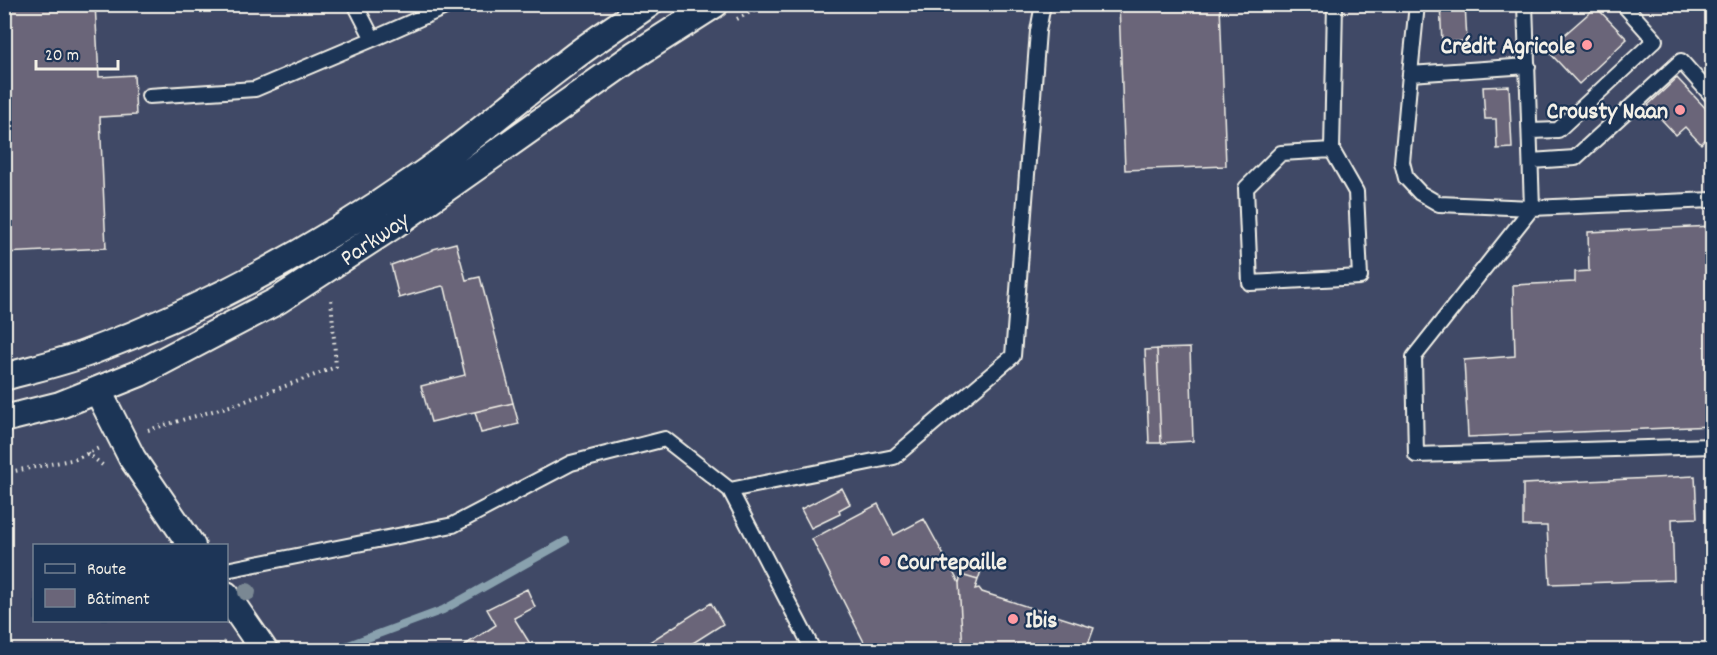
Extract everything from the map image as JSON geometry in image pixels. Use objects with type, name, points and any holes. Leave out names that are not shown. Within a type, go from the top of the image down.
[{"type":"street","name":"Parkway","points":[[4,377],[85,354],[150,328],[252,279],[348,224],[421,176],[568,60],[649,4]]},
{"type":"street","name":"Parkway","points":[[4,419],[60,405],[140,373],[277,301],[336,264],[619,66],[715,4]]},
{"type":"street","points":[[98,391],[132,458],[191,544]]},
{"type":"street","points":[[228,598],[264,651]]},
{"type":"lane","points":[[355,4],[373,39]]},
{"type":"lane","points":[[148,96],[255,89],[452,4]]},
{"type":"lane","points":[[730,490],[894,457],[1014,356],[1038,31],[1043,4]]},
{"type":"lane","points":[[1332,150],[1281,153],[1246,188],[1250,283],[1359,277],[1356,192],[1332,150],[1335,4]]},
{"type":"lane","points":[[1417,4],[1402,162],[1406,178],[1420,193],[1439,204],[1532,208],[1713,200]]},
{"type":"lane","points":[[1525,4],[1532,208],[1414,357],[1416,455],[1713,446]]},
{"type":"lane","points":[[1531,132],[1558,130],[1655,40],[1623,4]]},
{"type":"lane","points":[[1531,160],[1575,158],[1681,61],[1713,96]]},
{"type":"lane","points":[[1410,74],[1528,66]]},
{"type":"lane","points":[[228,570],[453,525],[571,463],[666,439],[730,490],[813,651]]},
{"type":"path","points":[[215,651],[225,642]]},
{"type":"shaded area","points":[[4,5],[1712,5],[1712,650],[5,650]]},
{"type":"building","points":[[4,4],[95,4],[99,77],[134,75],[136,115],[100,117],[106,248],[4,253]]},
{"type":"building","points":[[1119,4],[1220,4],[1226,166],[1125,170]]},
{"type":"building","points":[[1465,4],[1467,41],[1442,42],[1440,5]]},
{"type":"building","name":"Crédit Agricole","points":[[1596,7],[1627,39],[1579,84],[1547,50]]},
{"type":"building","name":"Crousty Naan","points":[[1677,78],[1712,115],[1712,133],[1701,144],[1685,127],[1676,135],[1648,105]]},
{"type":"building","points":[[1509,86],[1512,148],[1497,149],[1496,119],[1485,119],[1483,87]]},
{"type":"building","points":[[1712,226],[1712,426],[1468,437],[1464,360],[1515,356],[1513,285],[1575,282],[1575,272],[1589,271],[1588,232]]},
{"type":"building","points":[[456,243],[466,280],[480,277],[513,403],[431,422],[421,386],[465,375],[445,288],[442,286],[399,298],[391,265]]},
{"type":"building","points":[[1190,348],[1193,441],[1161,443],[1157,349]]},
{"type":"building","points":[[1157,349],[1161,443],[1149,443],[1145,350]]},
{"type":"building","points":[[513,403],[519,424],[481,433],[475,412]]},
{"type":"building","points":[[1695,476],[1697,518],[1672,519],[1674,580],[1550,584],[1547,526],[1523,526],[1523,484]]},
{"type":"building","points":[[842,488],[850,504],[839,510],[840,514],[811,528],[801,509]]},
{"type":"building","name":"Courtepaille","points":[[878,504],[894,535],[924,519],[959,583],[963,650],[868,650],[812,539]]},
{"type":"building","points":[[965,563],[982,568],[978,580],[961,575]]},
{"type":"building","name":"Ibis","points":[[961,575],[978,580],[975,589],[979,588],[982,592],[1094,628],[1086,650],[963,650],[959,583]]},
{"type":"building","points":[[527,589],[535,607],[514,618],[534,650],[468,650],[465,645],[496,625],[487,609]]},
{"type":"building","points":[[711,603],[723,624],[682,650],[637,650]]},
{"type":"waterway","points":[[335,650],[443,610],[566,541]]},
{"type":"place","name":"Crédit Agricole","points":[[1587,45]]},
{"type":"place","name":"Crousty Naan","points":[[1680,110]]},
{"type":"place","name":"Courtepaille","points":[[885,561]]},
{"type":"place","name":"Ibis","points":[[1013,619]]}]
